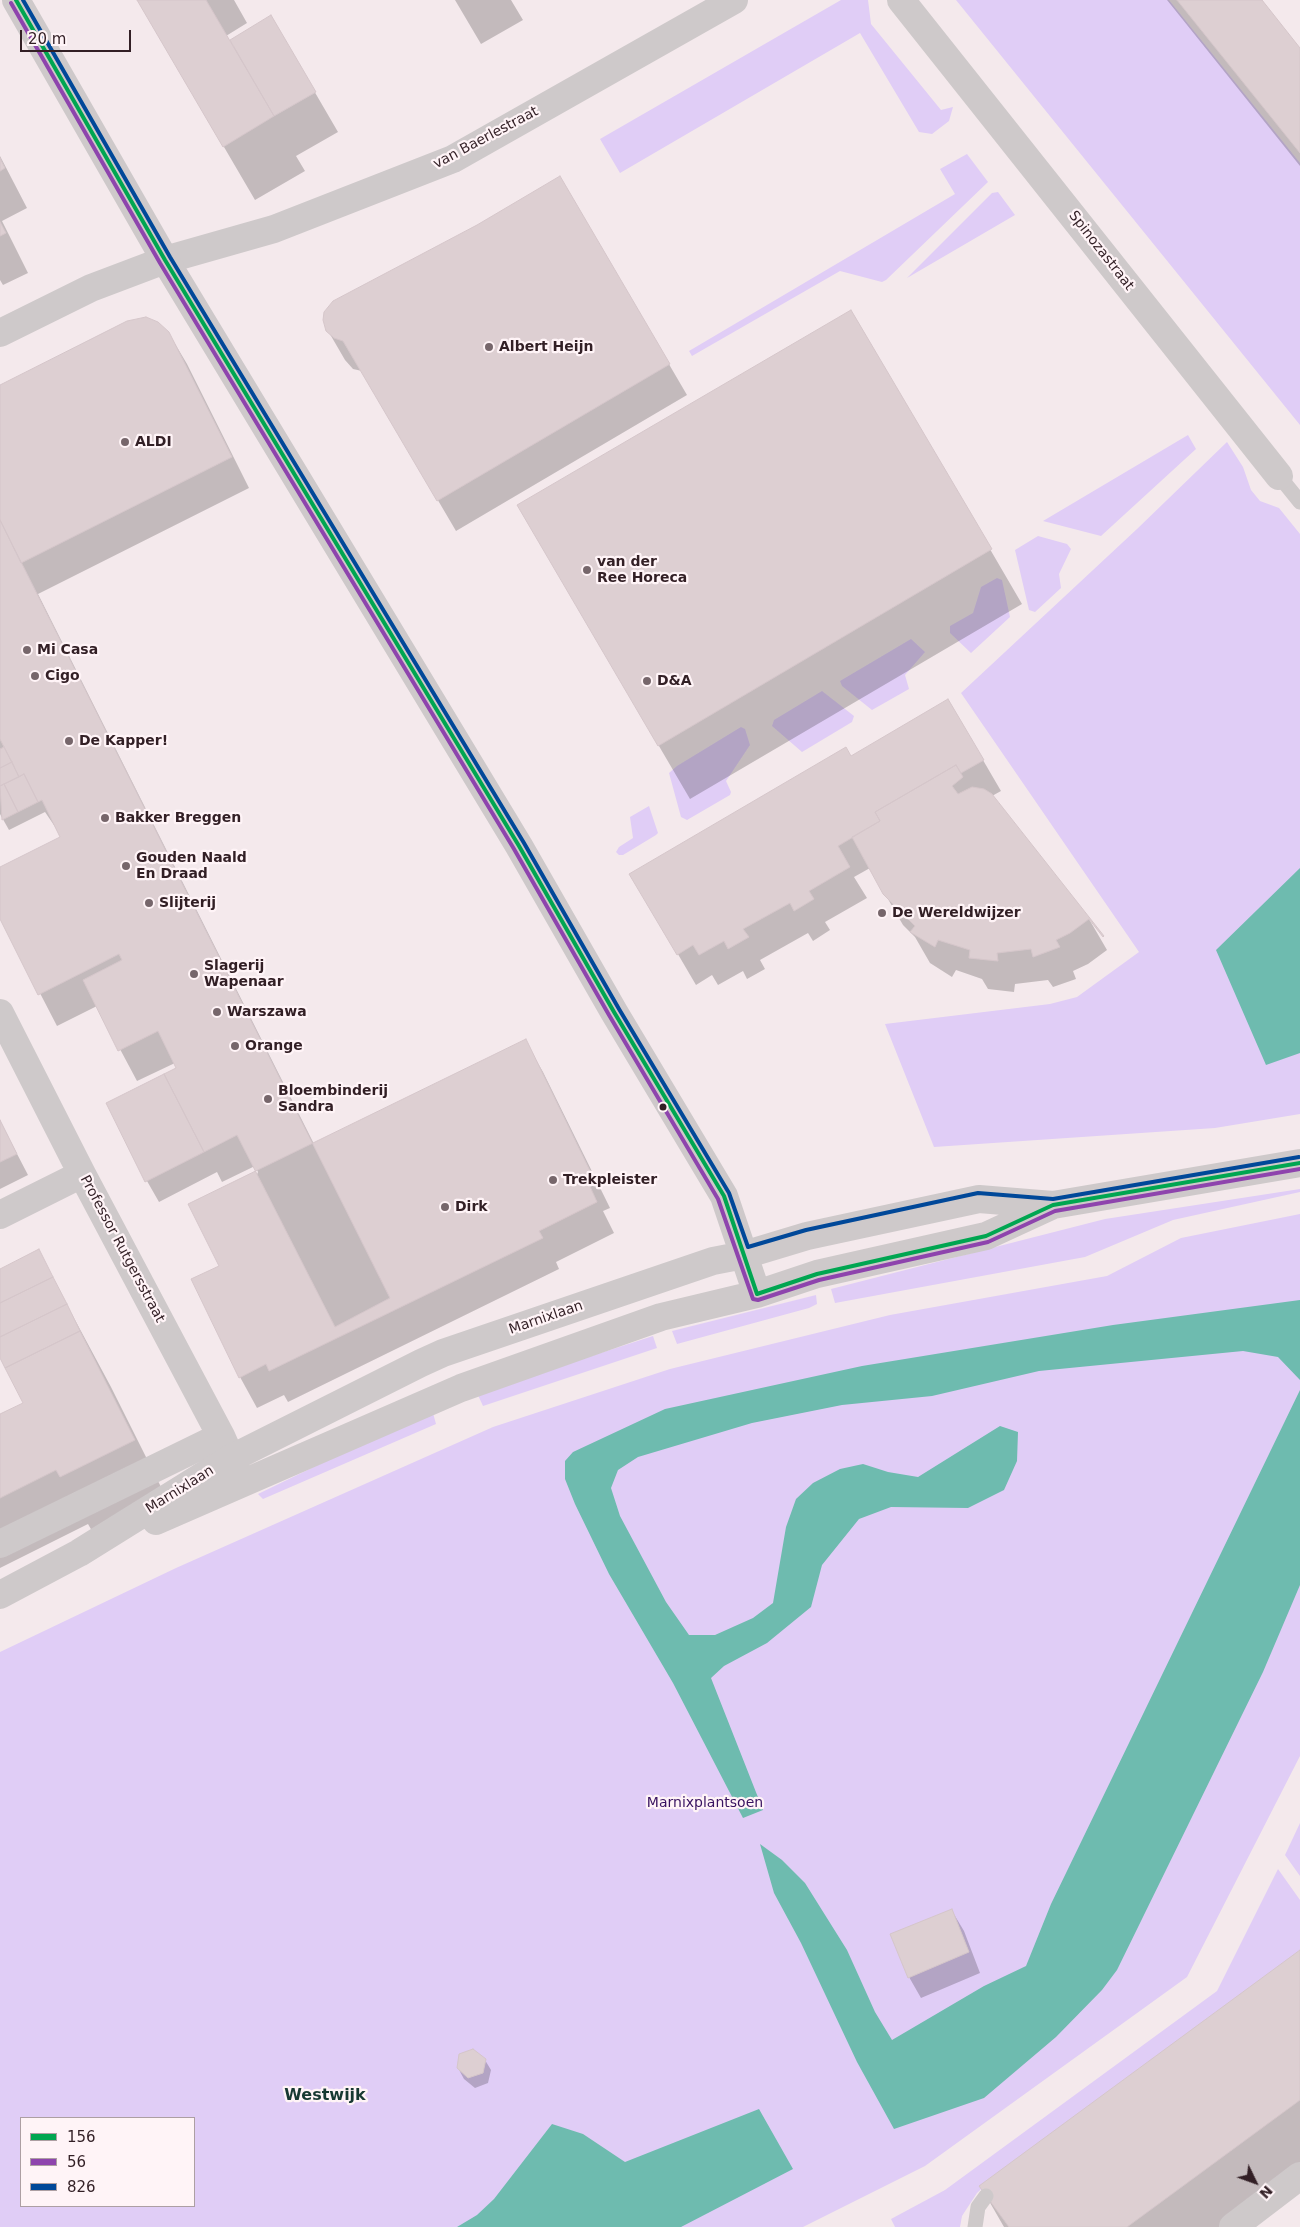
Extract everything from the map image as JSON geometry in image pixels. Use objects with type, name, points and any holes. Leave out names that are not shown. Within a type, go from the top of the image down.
[{"type":"street","points":[[16,0],[165,260],[519,846],[614,1012],[724,1196],[757,1294]]},
{"type":"street","name":"van Baerlestraat","points":[[0,333],[91,288],[165,260],[274,229],[453,159],[734,0]]},
{"type":"street","name":"Spinozastraat","points":[[901,0],[1279,476]]},
{"type":"street","name":"Professor Rutgersstraat","points":[[0,1013],[242,1484]]},
{"type":"street","name":"Marnixlaan","points":[[0,1544],[443,1353],[713,1261],[744,1255],[807,1236],[979,1199],[1053,1205],[1300,1163]]},
{"type":"street","points":[[0,1215],[82,1174]]},
{"type":"street","name":"Marnixlaan","points":[[0,1595],[79,1553],[461,1388],[661,1317],[757,1294],[817,1274],[986,1236],[1053,1205]]},
{"type":"street","name":"Marnixlaan","points":[[79,1553],[225,1448]]},
{"type":"street","points":[[1233,2227],[1300,2176]]},
{"type":"lane","name":"Spinozastraat","points":[[1279,476],[1300,502]]},
{"type":"lane","points":[[975,2227],[978,2207],[986,2196]]},
{"type":"green space","points":[[841,0],[868,0],[871,24],[941,110],[953,107],[949,121],[932,134],[919,132],[860,33],[620,173],[600,139]]},
{"type":"green space","points":[[956,0],[1169,0],[1300,163],[1300,425]]},
{"type":"green space","points":[[967,154],[988,182],[886,280],[882,282],[840,271],[692,356],[689,351],[955,194],[940,169]]},
{"type":"green space","points":[[998,192],[1015,215],[907,278],[992,193]]},
{"type":"green space","points":[[1188,435],[1196,449],[1101,536],[1043,521]]},
{"type":"green space","points":[[1227,442],[1243,467],[1251,490],[1260,501],[1279,508],[1300,534],[1300,1114],[1215,1128],[934,1147],[885,1024],[1050,1004],[1077,997],[1139,952],[961,693],[1137,529]]},
{"type":"green space","points":[[1038,536],[1067,544],[1071,549],[1059,574],[1061,588],[1035,612],[1029,610],[1015,550]]},
{"type":"green space","points":[[997,578],[1002,580],[1010,617],[971,653],[950,633],[950,626],[973,613],[981,587]]},
{"type":"green space","points":[[911,639],[925,652],[905,675],[909,689],[872,710],[842,686],[840,681]]},
{"type":"green space","points":[[822,691],[854,716],[852,722],[802,752],[772,726],[774,720]]},
{"type":"green space","points":[[741,727],[745,729],[750,745],[726,781],[731,792],[730,795],[687,820],[681,817],[669,773],[677,766]]},
{"type":"green space","points":[[649,806],[658,833],[623,855],[619,855],[616,852],[619,847],[633,838],[630,817]]},
{"type":"green space","points":[[1300,1189],[1300,1192],[1173,1220],[1085,1257],[835,1303],[831,1289],[1105,1219]]},
{"type":"green space","name":"Marnixplantsoen","points":[[1300,1214],[1300,1756],[1187,1977],[925,2166],[803,2227],[0,2227],[0,1652],[176,1568],[493,1427],[670,1369],[890,1315],[1107,1276],[1181,1238]]},
{"type":"green space","points":[[816,1295],[817,1304],[809,1308],[677,1344],[672,1331]]},
{"type":"green space","points":[[653,1336],[657,1348],[483,1406],[477,1393]]},
{"type":"green space","points":[[433,1413],[436,1424],[263,1499],[258,1494],[353,1448]]},
{"type":"green space","points":[[1300,1823],[1300,1876],[1285,1855]]},
{"type":"green space","points":[[1278,1869],[1300,1900],[1300,1951],[998,2173],[977,2193],[962,2216],[960,2227],[895,2227],[891,2219],[945,2190],[1217,1991]]},
{"type":"shaded area","points":[[1300,868],[1300,1053],[1266,1065],[1216,950]]},
{"type":"shaded area","points":[[1300,1300],[1300,1380],[1278,1357],[1243,1351],[1039,1371],[932,1396],[842,1405],[752,1423],[638,1457],[618,1470],[611,1488],[620,1516],[666,1602],[689,1635],[715,1635],[753,1618],[773,1603],[786,1527],[796,1499],[813,1483],[840,1469],[863,1464],[888,1472],[918,1477],[1000,1426],[1018,1432],[1017,1461],[1004,1490],[968,1508],[891,1507],[859,1519],[822,1565],[811,1607],[767,1643],[724,1666],[711,1678],[763,1810],[743,1818],[673,1683],[609,1574],[575,1504],[565,1479],[565,1461],[573,1452],[665,1409],[862,1366],[1113,1325]]},
{"type":"shaded area","points":[[1300,1390],[1300,1585],[1263,1672],[1117,1970],[1102,1990],[1056,2037],[984,2098],[894,2129],[857,2062],[801,1943],[774,1893],[760,1844],[782,1860],[805,1883],[847,1950],[875,2012],[892,2040],[984,1986],[1026,1966],[1051,1904]]},
{"type":"shaded area","points":[[759,2109],[793,2169],[681,2227],[457,2227],[477,2215],[494,2199],[552,2124],[583,2134],[625,2162]]},
{"type":"building","points":[[137,0],[206,0],[274,116],[223,147]]},
{"type":"building","points":[[1177,0],[1262,0],[1300,48],[1300,153]]},
{"type":"building","points":[[271,15],[316,92],[274,116],[230,40]]},
{"type":"building","points":[[0,158],[5,168],[0,171]]},
{"type":"building","points":[[560,176],[670,364],[437,501],[343,341],[334,338],[326,331],[323,320],[324,312],[333,301],[477,225]]},
{"type":"building","points":[[0,222],[6,233],[0,236]]},
{"type":"building","points":[[851,310],[992,549],[658,746],[517,505]]},
{"type":"building","points":[[146,317],[158,322],[169,332],[232,457],[21,563],[0,520],[0,385],[127,321]]},
{"type":"building","points":[[0,520],[390,1298],[335,1327],[237,1135],[204,1152],[164,1074],[176,1068],[158,1031],[118,1051],[83,980],[122,960],[119,954],[38,995],[0,919],[0,867],[60,837],[42,800],[38,802],[24,774],[19,777],[0,739]]},
{"type":"building","points":[[948,699],[984,760],[961,773],[956,765],[875,812],[880,821],[838,846],[850,867],[809,891],[814,899],[794,911],[790,903],[743,929],[749,937],[728,949],[724,941],[699,955],[693,945],[677,955],[629,874],[846,747],[851,756]]},
{"type":"building","points":[[4,747],[12,762],[0,768],[0,749]]},
{"type":"building","points":[[12,762],[19,777],[0,786],[0,768]]},
{"type":"building","points":[[956,765],[963,777],[952,786],[958,794],[972,787],[984,789],[992,794],[1103,937],[1089,919],[1070,933],[1056,940],[1060,947],[1033,957],[1031,949],[997,953],[998,961],[969,958],[970,950],[938,940],[935,947],[910,932],[915,926],[883,894],[852,837],[880,821],[875,812]]},
{"type":"building","points":[[24,774],[38,802],[18,812],[4,784]]},
{"type":"building","points":[[4,784],[18,812],[2,820],[0,786]]},
{"type":"building","points":[[526,1039],[593,1177],[587,1180],[597,1202],[539,1231],[543,1238],[269,1371],[266,1364],[239,1378],[191,1279],[219,1266],[188,1204]]},
{"type":"building","points":[[164,1074],[204,1152],[145,1182],[106,1103]]},
{"type":"building","points":[[0,1120],[17,1154],[0,1162]]},
{"type":"building","points":[[39,1249],[53,1277],[0,1303],[0,1269]]},
{"type":"building","points":[[53,1277],[67,1304],[0,1337],[0,1303]]},
{"type":"building","points":[[67,1304],[80,1331],[5,1368],[0,1358],[0,1337]]},
{"type":"building","points":[[80,1331],[135,1440],[60,1477],[56,1470],[0,1498],[0,1414],[23,1403],[5,1368]]},
{"type":"building","points":[[952,1909],[969,1952],[908,1978],[890,1934]]},
{"type":"building","points":[[1300,1950],[1300,2100],[1127,2227],[1009,2227],[979,2186]]},
{"type":"building","points":[[473,2049],[486,2059],[483,2073],[468,2078],[457,2068],[459,2054]]},
{"type":"transit line","name":"156","points":[[16,0],[165,260],[519,846],[614,1012],[724,1196],[757,1294],[817,1274],[986,1236],[1053,1205],[1300,1163]]},
{"type":"transit line","name":"826","points":[[23,0],[170,257],[524,843],[619,1009],[729,1193],[748,1247],[806,1230],[978,1193],[1053,1199],[1299,1157]]},
{"type":"transit line","name":"56","points":[[11,3],[160,263],[514,849],[609,1015],[718,1199],[753,1299],[758,1300],[819,1280],[988,1242],[1055,1211],[1300,1169]]},
{"type":"place","name":"Albert Heijn","points":[[489,347]]},
{"type":"place","name":"ALDI","points":[[125,442]]},
{"type":"place","name":"van der Ree Horeca","points":[[587,570]]},
{"type":"place","name":"Mi Casa","points":[[27,650]]},
{"type":"place","name":"Cigo","points":[[35,676]]},
{"type":"place","name":"D&A","points":[[647,681]]},
{"type":"place","name":"De Kapper!","points":[[69,741]]},
{"type":"place","name":"Bakker Breggen","points":[[105,818]]},
{"type":"place","name":"Gouden Naald En Draad","points":[[126,866]]},
{"type":"place","name":"Slijterij","points":[[149,903]]},
{"type":"place","name":"De Wereldwijzer","points":[[882,913]]},
{"type":"place","name":"Slagerij Wapenaar","points":[[194,974]]},
{"type":"place","name":"Warszawa","points":[[217,1012]]},
{"type":"place","name":"Orange","points":[[235,1046]]},
{"type":"place","name":"Bloembinderij Sandra","points":[[268,1099]]},
{"type":"place","name":"Trekpleister","points":[[553,1180]]},
{"type":"place","name":"Dirk","points":[[445,1207]]},
{"type":"district","name":"Westwijk","points":[[325,2096]]}]
